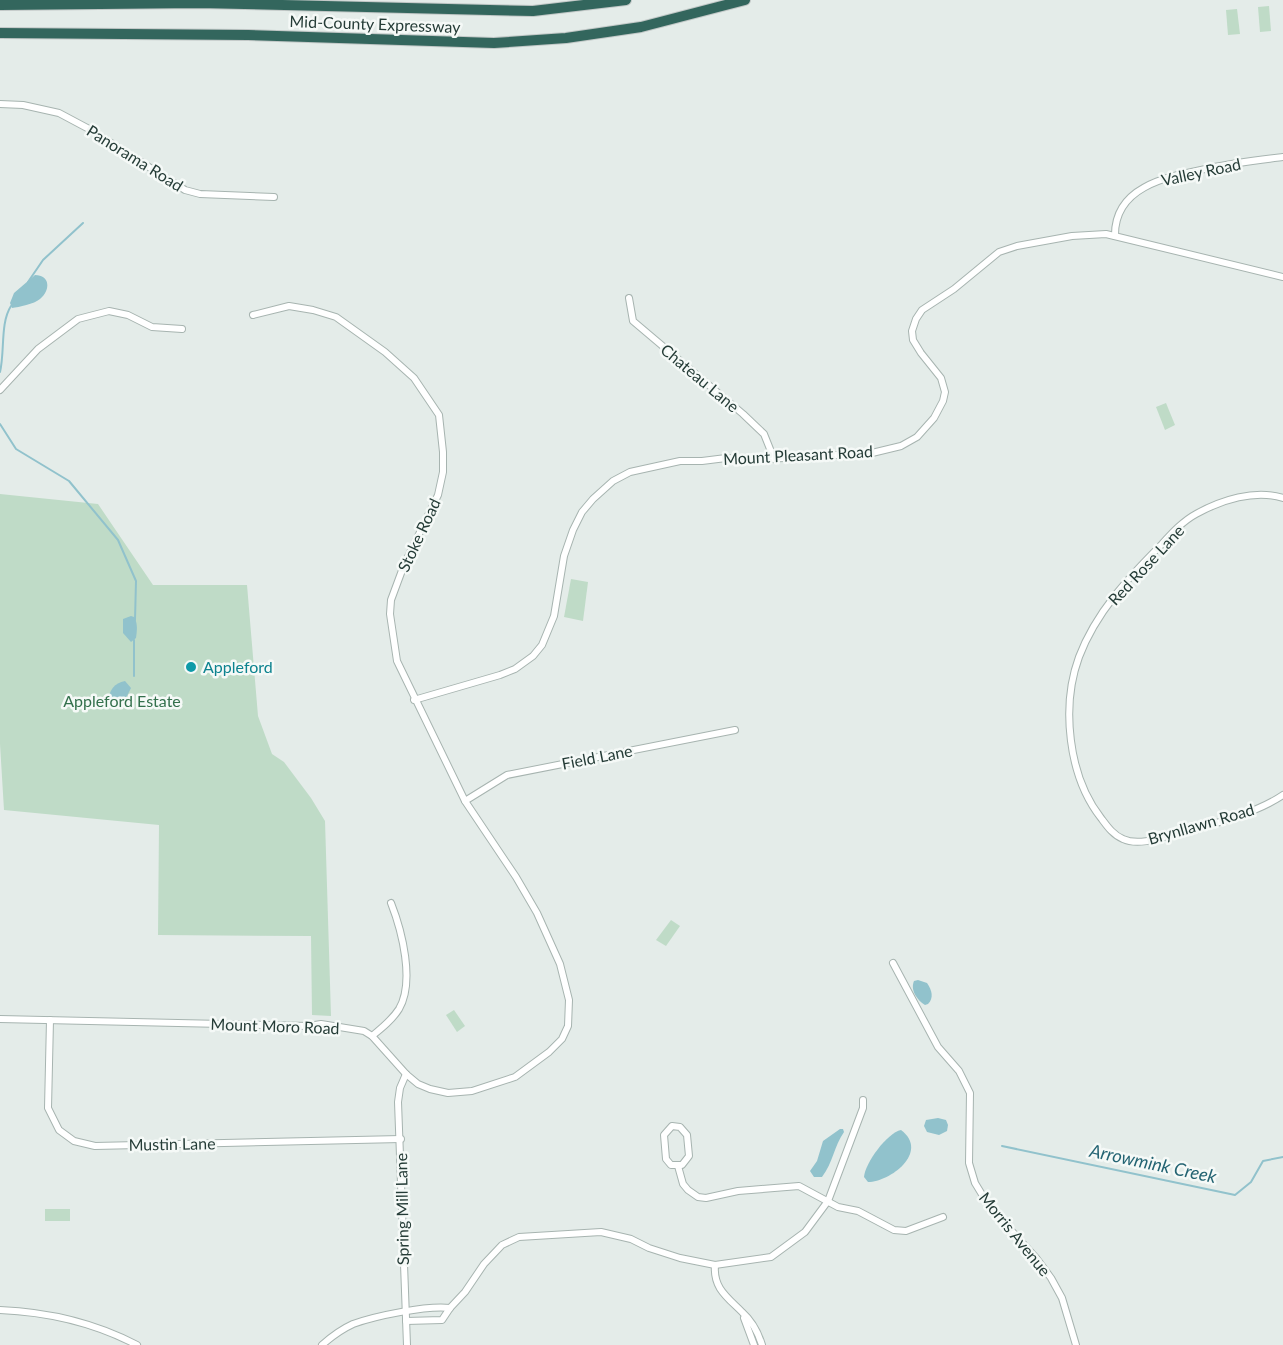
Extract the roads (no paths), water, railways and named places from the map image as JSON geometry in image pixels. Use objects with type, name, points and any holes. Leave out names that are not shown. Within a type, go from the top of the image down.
[{"type":"highway","points":[[231,4],[373,0]]},
{"type":"highway","name":"Mid-County Expressway","points":[[0,5],[231,4],[533,11],[626,0]]},
{"type":"highway","name":"Mid-County Expressway","points":[[0,33],[248,35],[494,43],[566,38],[641,27],[745,0]]},
{"type":"street","name":"Panorama Road","points":[[0,104],[23,105],[59,113],[185,189],[200,195],[274,197]]},
{"type":"street","name":"Valley Road","points":[[1115,236],[1115,223],[1122,210],[1136,193],[1150,183],[1183,173],[1283,157]]},
{"type":"street","name":"Mount Pleasant Road","points":[[414,700],[500,675],[515,669],[533,656],[542,645],[554,616],[564,556],[582,512],[613,482],[630,472],[680,460],[702,461],[726,458],[751,460],[872,453],[901,446],[917,437],[934,418],[945,392],[941,378],[913,340],[912,331],[916,319],[922,310],[999,252],[1017,246],[1072,236],[1090,234],[1115,236],[1283,277]]},
{"type":"street","name":"Chateau Lane","points":[[629,298],[633,321],[744,414],[764,434],[774,459]]},
{"type":"street","name":"Stoke Road","points":[[253,315],[289,306],[336,317],[385,352],[414,378],[439,415],[443,452],[438,495],[404,566],[391,600],[390,614],[397,661],[414,700]]},
{"type":"street","points":[[0,390],[39,349],[78,320],[109,310],[128,315],[152,327],[182,329]]},
{"type":"street","name":"Red Rose Lane","points":[[1079,775],[1073,748],[1071,723],[1074,675],[1086,642],[1112,598],[1181,524],[1195,514],[1249,495],[1268,494],[1283,498]]},
{"type":"street","points":[[391,903],[401,937],[406,989],[399,1010],[372,1036],[418,1084],[448,1093],[487,1087],[515,1077],[549,1052],[562,1039],[568,1026],[569,1000],[564,977],[537,913],[516,877],[465,801],[414,700]]},
{"type":"street","name":"Field Lane","points":[[465,801],[507,775],[735,730]]},
{"type":"street","name":"Brynllawn Road","points":[[1079,775],[1086,795],[1111,831],[1124,840],[1138,842],[1193,830],[1269,805],[1283,795]]},
{"type":"street","name":"Morris Avenue","points":[[893,963],[938,1047],[959,1071],[970,1093],[969,1163],[975,1183],[989,1206],[1051,1278],[1062,1298],[1076,1345]]},
{"type":"street","name":"Mount Moro Road","points":[[0,1019],[309,1026],[321,1024],[364,1031],[372,1036]]},
{"type":"street","name":"Mustin Lane","points":[[50,1020],[48,1108],[59,1130],[74,1141],[95,1146],[401,1139]]},
{"type":"street","name":"Spring Mill Lane","points":[[406,1074],[400,1088],[399,1102],[407,1345]]},
{"type":"street","points":[[406,1321],[442,1320],[496,1251],[502,1245],[519,1237],[601,1232],[631,1239],[649,1248],[680,1258],[715,1264],[771,1257],[805,1232],[828,1201],[863,1108],[863,1100]]},
{"type":"street","points":[[676,1126],[686,1132],[689,1156],[686,1163],[678,1166],[671,1165],[666,1159],[664,1138],[668,1128],[676,1126]]},
{"type":"street","points":[[678,1166],[683,1184],[698,1197],[799,1186],[838,1207],[858,1211],[894,1230],[906,1231],[943,1217]]},
{"type":"street","points":[[715,1264],[715,1282],[733,1305],[756,1328],[762,1345]]},
{"type":"street","points":[[322,1345],[331,1337],[353,1325],[430,1307],[450,1308]]},
{"type":"street","points":[[0,1310],[48,1315],[78,1322],[137,1345]]},
{"type":"street","points":[[742,1312],[754,1345]]},
{"type":"water","points":[[35,275],[44,277],[46,280],[47,287],[44,295],[34,302],[12,308],[10,303],[14,293]]},
{"type":"water","points":[[134,617],[137,627],[136,638],[131,642],[123,633],[123,619]]},
{"type":"water","points":[[125,681],[131,688],[123,704],[117,707],[111,705],[108,700],[111,690],[118,683]]},
{"type":"water","points":[[914,981],[927,983],[930,988],[932,997],[928,1004],[922,1003],[914,991]]},
{"type":"water","points":[[938,1118],[946,1120],[947,1131],[939,1135],[927,1132],[924,1126],[926,1120]]},
{"type":"water","points":[[840,1129],[844,1132],[826,1172],[822,1177],[814,1177],[810,1171],[817,1161],[823,1141]]},
{"type":"water","points":[[901,1130],[909,1139],[911,1147],[904,1164],[887,1177],[868,1182],[864,1177],[872,1157],[883,1142]]},
{"type":"waterway","points":[[28,282],[43,260],[83,223]]},
{"type":"waterway","points":[[0,372],[5,321],[11,306]]},
{"type":"waterway","points":[[0,424],[16,449],[69,481],[118,540],[136,581],[135,620]]},
{"type":"waterway","points":[[134,640],[134,676]]},
{"type":"waterway","name":"Arrowmink Creek","points":[[1002,1146],[1235,1195],[1251,1182],[1263,1161],[1283,1157]]},
{"type":"place","name":"Appleford","points":[[191,667]]},
{"type":"park label","name":"Appleford Estate","points":[[122,701]]}]
